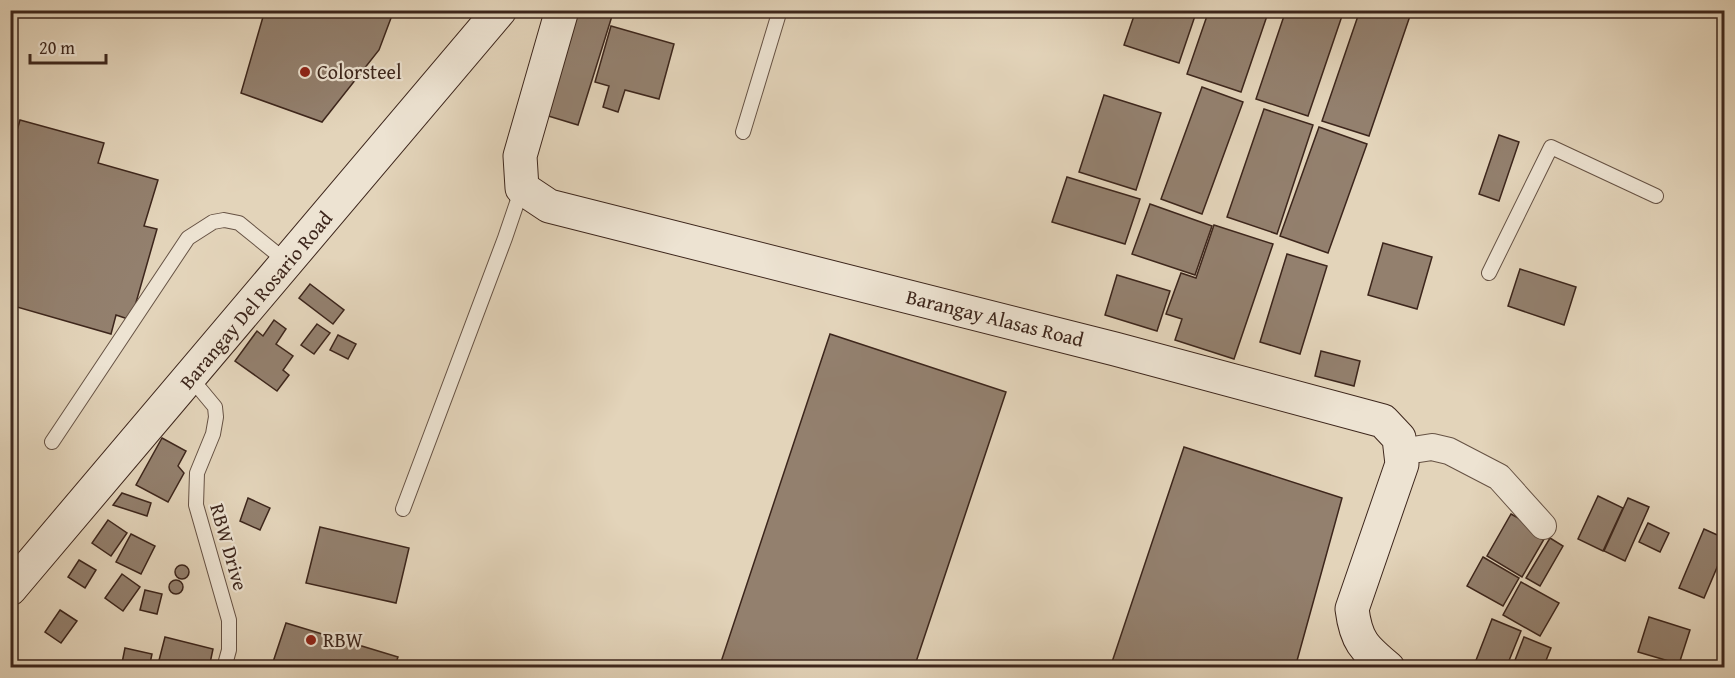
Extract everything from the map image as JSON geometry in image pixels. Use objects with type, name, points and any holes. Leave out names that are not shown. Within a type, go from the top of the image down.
[{"type":"street","name":"Barangay Del Rosario Road","points":[[10,589],[500,10]]},
{"type":"street","points":[[522,188],[520,156],[562,10]]},
{"type":"street","name":"Barangay Alasas Road","points":[[522,188],[549,206],[1115,349],[1383,421],[1399,438],[1400,452]]},
{"type":"street","points":[[1388,668],[1366,649],[1354,630],[1352,609],[1402,464],[1400,452],[1432,447],[1449,451],[1499,477],[1543,526]]},
{"type":"lane","points":[[743,132],[780,10]]},
{"type":"lane","points":[[1489,273],[1551,147],[1656,196]]},
{"type":"lane","points":[[404,509],[522,188]]},
{"type":"lane","points":[[52,442],[188,238],[213,222],[224,220],[239,223],[288,263]]},
{"type":"lane","name":"RBW Drive","points":[[190,377],[215,407],[213,434],[197,473],[196,505],[229,620],[229,650],[224,668]]},
{"type":"building","points":[[10,10],[18,10],[10,37]]},
{"type":"building","name":"Colorsteel","points":[[265,10],[394,10],[379,50],[322,122],[241,93]]},
{"type":"building","points":[[578,10],[594,10],[612,16],[578,125],[545,115]]},
{"type":"building","points":[[1136,10],[1197,10],[1179,63],[1124,45]]},
{"type":"building","points":[[1209,10],[1269,10],[1241,92],[1187,74]]},
{"type":"building","points":[[1286,10],[1344,10],[1308,116],[1256,99]]},
{"type":"building","points":[[1360,10],[1412,10],[1369,136],[1322,121]]},
{"type":"building","points":[[611,26],[674,44],[659,99],[625,90],[618,112],[603,107],[609,86],[595,82]]},
{"type":"building","points":[[1202,87],[1243,102],[1202,214],[1161,199]]},
{"type":"building","points":[[1104,95],[1161,113],[1136,190],[1079,172]]},
{"type":"building","points":[[1264,109],[1313,125],[1277,234],[1227,217]]},
{"type":"building","points":[[20,120],[104,143],[98,163],[158,180],[144,226],[157,229],[131,320],[116,315],[111,334],[10,305],[10,132],[16,134]]},
{"type":"building","points":[[1319,127],[1367,144],[1328,253],[1280,236]]},
{"type":"building","points":[[1499,135],[1519,142],[1499,201],[1479,194]]},
{"type":"building","points":[[1067,177],[1140,199],[1125,244],[1052,222]]},
{"type":"building","points":[[1150,204],[1212,226],[1195,275],[1132,254]]},
{"type":"building","points":[[1214,225],[1273,244],[1234,359],[1175,340],[1182,319],[1166,314],[1181,273],[1196,278]]},
{"type":"building","points":[[1383,243],[1432,257],[1417,309],[1368,295]]},
{"type":"building","points":[[1287,254],[1327,266],[1300,354],[1260,342]]},
{"type":"building","points":[[1520,269],[1576,287],[1564,325],[1508,306]]},
{"type":"building","points":[[1117,275],[1170,291],[1157,331],[1105,315]]},
{"type":"building","points":[[310,284],[344,310],[333,324],[299,298]]},
{"type":"building","points":[[274,320],[286,329],[276,344],[293,356],[283,370],[289,375],[277,391],[235,361],[257,331],[263,336]]},
{"type":"building","points":[[317,324],[330,333],[314,354],[301,345]]},
{"type":"building","points":[[830,334],[1006,392],[914,668],[719,668]]},
{"type":"building","points":[[338,335],[356,344],[348,359],[330,350]]},
{"type":"building","points":[[1321,351],[1360,361],[1354,386],[1315,376]]},
{"type":"building","points":[[162,438],[186,451],[178,466],[184,473],[168,502],[136,485]]},
{"type":"building","points":[[1184,447],[1342,498],[1295,668],[1110,668]]},
{"type":"building","points":[[122,493],[151,503],[147,516],[113,505]]},
{"type":"building","points":[[1598,496],[1623,508],[1603,551],[1578,539]]},
{"type":"building","points":[[248,498],[270,508],[260,530],[240,521]]},
{"type":"building","points":[[1628,498],[1649,507],[1625,561],[1604,551]]},
{"type":"building","points":[[1511,514],[1547,534],[1522,577],[1487,556]]},
{"type":"building","points":[[108,520],[127,533],[111,556],[92,543]]},
{"type":"building","points":[[1648,523],[1669,533],[1660,552],[1639,542]]},
{"type":"building","points":[[320,527],[409,548],[396,603],[306,583]]},
{"type":"building","points":[[1704,529],[1724,538],[1724,551],[1704,598],[1679,588]]},
{"type":"building","points":[[131,534],[155,546],[141,574],[116,562]]},
{"type":"building","points":[[1550,538],[1563,546],[1540,586],[1526,578]]},
{"type":"building","points":[[1483,557],[1519,578],[1503,606],[1467,586]]},
{"type":"building","points":[[79,560],[96,570],[85,588],[68,577]]},
{"type":"building","points":[[182,565],[187,567],[189,572],[187,577],[182,579],[177,577],[175,572],[177,567]]},
{"type":"building","points":[[122,574],[140,587],[123,611],[105,598]]},
{"type":"building","points":[[173,580],[179,580],[183,587],[179,594],[173,594],[169,590],[169,584]]},
{"type":"building","points":[[1521,582],[1559,603],[1540,636],[1503,615]]},
{"type":"building","points":[[145,590],[162,594],[157,614],[140,610]]},
{"type":"building","points":[[60,610],[77,621],[61,643],[45,632]]},
{"type":"building","points":[[1649,617],[1690,630],[1679,664],[1638,652]]},
{"type":"building","points":[[1492,619],[1521,631],[1506,668],[1473,668]]},
{"type":"building","name":"RBW","points":[[286,623],[398,657],[394,668],[258,668],[259,661],[272,665]]},
{"type":"building","points":[[165,637],[213,649],[209,668],[157,668]]},
{"type":"building","points":[[1524,637],[1551,648],[1543,668],[1512,668]]},
{"type":"building","points":[[125,648],[152,654],[149,668],[121,668]]},
{"type":"place","name":"Colorsteel","points":[[305,72]]},
{"type":"place","name":"RBW","points":[[311,640]]}]
